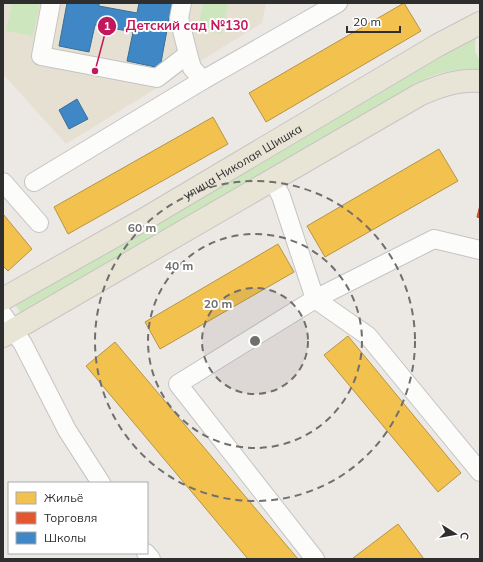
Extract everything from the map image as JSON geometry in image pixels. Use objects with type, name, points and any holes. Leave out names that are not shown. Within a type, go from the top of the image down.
[{"type":"main road","name":"улица Николая Шишка","points":[[3,299],[142,220],[438,45],[480,23]]},
{"type":"main road","points":[[7,327],[273,180],[435,87],[470,80],[480,81]]},
{"type":"lane","points":[[51,3],[41,56],[157,78],[188,54]]},
{"type":"lane","points":[[182,3],[179,18],[188,54],[192,68],[203,80]]},
{"type":"lane","points":[[34,182],[203,80],[338,3]]},
{"type":"lane","points":[[273,180],[281,196],[315,299],[368,336],[480,472]]},
{"type":"lane","points":[[3,182],[39,223]]},
{"type":"lane","points":[[315,559],[178,384],[315,299],[434,239],[480,250]]},
{"type":"lane","points":[[7,327],[67,430],[100,482]]},
{"type":"shaded area","points":[[3,3],[266,3],[262,23],[66,144],[3,74]]},
{"type":"green space","points":[[12,3],[40,3],[33,36],[6,31]]},
{"type":"green space","points":[[203,3],[228,3],[222,34],[198,29]]},
{"type":"green space","points":[[476,30],[475,51],[480,62],[480,74],[465,71],[447,71],[427,78],[23,317],[13,301]]},
{"type":"building: Жильё","points":[[404,3],[421,31],[266,122],[249,93]]},
{"type":"building: Жильё","points":[[213,117],[228,144],[68,234],[54,207]]},
{"type":"building: Жильё","points":[[439,149],[458,181],[325,257],[307,226]]},
{"type":"building: Жильё","points":[[3,214],[32,249],[8,271],[3,266]]},
{"type":"building: Жильё","points":[[278,244],[294,272],[160,349],[145,322]]},
{"type":"building: Жильё","points":[[348,336],[461,473],[438,492],[324,355]]},
{"type":"building: Жильё","points":[[115,342],[298,559],[248,559],[86,366]]},
{"type":"building: Жильё","points":[[398,524],[424,559],[353,558]]},
{"type":"building: Торговля","points":[[480,205],[480,218],[477,217]]},
{"type":"building: Школы","points":[[67,3],[99,3],[99,6],[137,13],[139,3],[172,3],[160,68],[127,61],[133,32],[95,25],[89,52],[59,46]]},
{"type":"building: Школы","points":[[77,99],[88,119],[69,129],[59,110]]},
{"type":"place","name":"Детский сад №130","points":[[95,71]]}]
